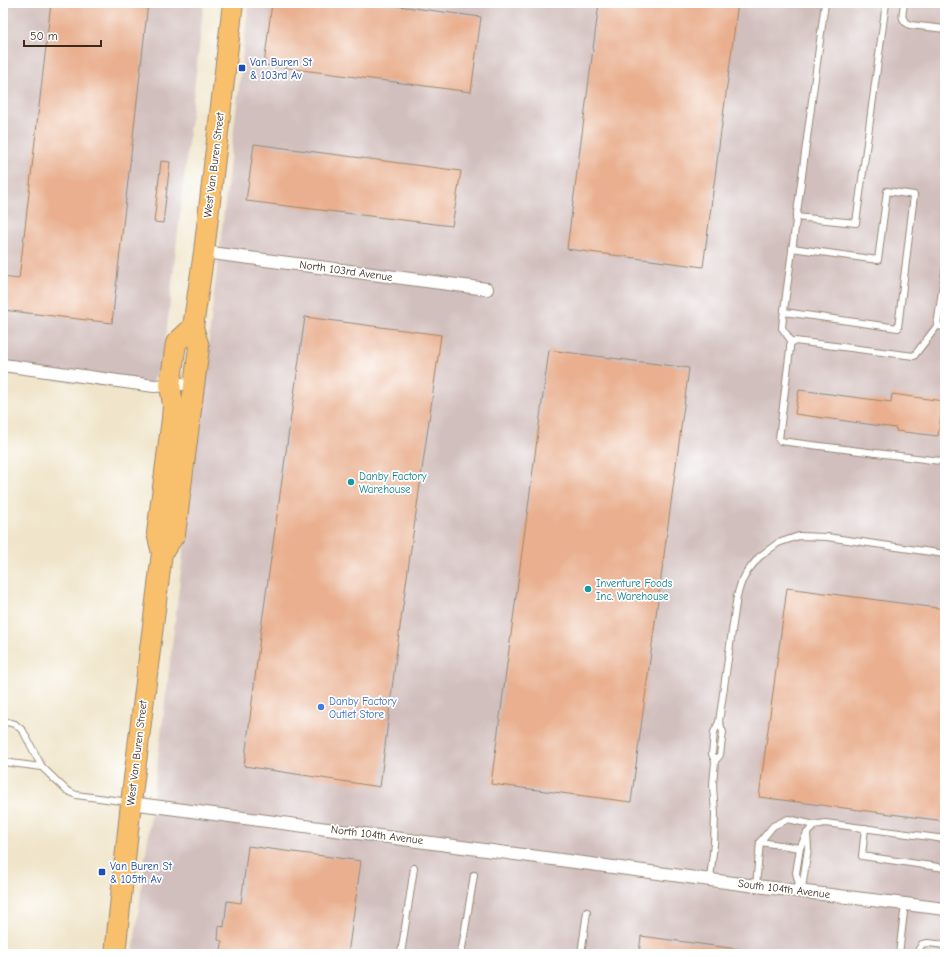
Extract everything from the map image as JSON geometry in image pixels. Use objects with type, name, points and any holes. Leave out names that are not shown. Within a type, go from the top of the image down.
[{"type":"main road","name":"West Van Buren Street","points":[[162,553],[175,534],[182,482],[199,347],[193,327],[204,252],[233,3]]},
{"type":"main road","name":"West Van Buren Street","points":[[115,954],[131,803],[162,553],[157,533],[172,419],[170,385],[176,343],[193,327]]},
{"type":"main road","points":[[170,385],[182,418],[176,469],[182,482]]},
{"type":"street","name":"North 103rd Avenue","points":[[204,252],[488,289]]},
{"type":"street","points":[[3,365],[154,386],[194,383]]},
{"type":"street","name":"North 104th Avenue","points":[[131,803],[624,868]]},
{"type":"street","name":"South 104th Avenue","points":[[624,868],[801,892],[945,909]]},
{"type":"lane","points":[[792,342],[782,328],[825,3]]},
{"type":"lane","points":[[796,217],[856,222],[886,3]]},
{"type":"lane","points":[[904,3],[902,18],[905,22],[945,29]]},
{"type":"lane","points":[[784,312],[898,328],[914,195],[887,191],[878,260],[792,248]]},
{"type":"lane","points":[[792,342],[795,341],[914,356],[937,326],[945,270]]},
{"type":"lane","points":[[937,326],[945,327]]},
{"type":"lane","points":[[792,342],[790,345],[780,424],[780,441],[940,461],[945,460]]},
{"type":"lane","points":[[710,879],[714,844],[715,814],[713,785],[715,761],[720,755],[723,732],[719,722],[737,596],[741,583],[747,572],[759,557],[778,544],[799,536],[827,537],[945,554]]},
{"type":"lane","points":[[3,721],[15,724],[23,731],[42,768],[66,790],[76,795],[131,803]]},
{"type":"lane","points":[[3,762],[42,768]]},
{"type":"lane","points":[[756,886],[760,842],[773,826],[788,819],[815,825],[825,823],[945,838]]},
{"type":"lane","points":[[801,892],[796,873],[800,848],[807,833],[815,825]]},
{"type":"lane","points":[[865,828],[862,856],[945,868]]},
{"type":"lane","points":[[801,892],[808,848],[807,833]]},
{"type":"lane","points":[[760,842],[800,848]]},
{"type":"lane","points":[[401,954],[414,868]]},
{"type":"lane","points":[[461,954],[474,875]]},
{"type":"lane","points":[[899,954],[905,904]]},
{"type":"lane","points":[[581,954],[587,912]]},
{"type":"lane","points":[[916,954],[922,944],[928,943],[945,945]]},
{"type":"shaded area","points":[[3,3],[204,3],[163,363],[151,385],[143,391],[3,373]]},
{"type":"shaded area","points":[[249,3],[945,3],[945,954],[133,954],[165,703]]},
{"type":"building","points":[[51,3],[148,3],[112,323],[3,310],[3,277],[19,279]]},
{"type":"building","points":[[272,3],[376,3],[481,17],[471,92],[264,65]]},
{"type":"building","points":[[599,3],[738,3],[703,267],[567,249]]},
{"type":"building","points":[[254,144],[461,171],[452,226],[246,201]]},
{"type":"building","points":[[161,161],[170,162],[163,223],[154,222]]},
{"type":"building","name":"Danby Factory Warehouse","points":[[305,317],[441,335],[397,648],[380,787],[244,766],[261,629]]},
{"type":"building","name":"Inventure Foods Inc. Warehouse","points":[[549,350],[689,368],[631,802],[491,784]]},
{"type":"building","points":[[799,390],[891,402],[892,394],[943,401],[938,436],[896,431],[896,428],[795,414]]},
{"type":"building","points":[[787,588],[945,609],[945,821],[759,797]]},
{"type":"building","points":[[248,846],[361,861],[348,954],[221,954],[222,941],[218,940],[219,926],[224,927],[227,901],[241,903]]},
{"type":"building","points":[[641,936],[737,949],[736,954],[639,954]]},
{"type":"place","name":"Van Buren St & 103rd Av","points":[[242,68]]},
{"type":"place","name":"Danby Factory Warehouse","points":[[351,482]]},
{"type":"place","name":"Inventure Foods Inc. Warehouse","points":[[588,589]]},
{"type":"place","name":"Danby Factory Outlet Store","points":[[321,707]]},
{"type":"place","name":"Van Buren St & 105th Av","points":[[102,872]]}]
